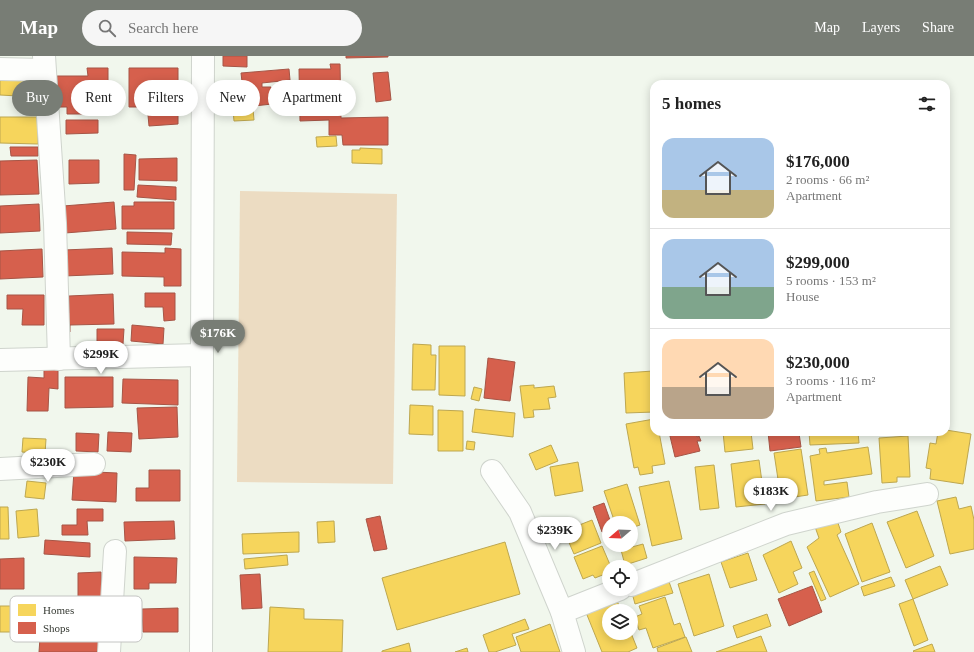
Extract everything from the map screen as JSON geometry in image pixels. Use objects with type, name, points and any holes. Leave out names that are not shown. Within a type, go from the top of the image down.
[{"type":"street","points":[[201,652],[203,56]]},
{"type":"street","points":[[0,69],[44,63],[55,223],[59,359]]},
{"type":"street","points":[[0,360],[201,355]]},
{"type":"street","points":[[0,469],[94,464]]},
{"type":"street","points":[[492,471],[520,512],[562,612],[574,652]]},
{"type":"street","points":[[638,582],[786,524],[877,502],[927,494]]},
{"type":"street","points":[[112,596],[115,551]]},
{"type":"street","points":[[562,612],[602,596]]},
{"type":"street","points":[[109,652],[110,642]]},
{"type":"shaded area","points":[[240,191],[397,194],[393,484],[237,482]]},
{"type":"building: Homes","points":[[0,72],[37,75],[37,80],[12,80],[12,96],[0,95]]},
{"type":"building: Homes","points":[[234,116],[254,116],[254,120],[234,121]]},
{"type":"building: Homes","points":[[0,117],[38,117],[38,144],[0,143]]},
{"type":"building: Homes","points":[[336,136],[337,146],[317,147],[316,137]]},
{"type":"building: Homes","points":[[360,148],[382,149],[382,164],[352,163],[352,150],[360,150]]},
{"type":"building: Homes","points":[[413,344],[431,345],[431,355],[436,355],[435,390],[412,390]]},
{"type":"building: Homes","points":[[439,346],[465,346],[465,396],[439,395]]},
{"type":"building: Homes","points":[[650,371],[650,412],[626,413],[624,373]]},
{"type":"building: Homes","points":[[534,385],[534,388],[554,386],[556,397],[548,398],[550,409],[533,410],[534,417],[524,418],[520,386]]},
{"type":"building: Homes","points":[[474,387],[482,389],[479,401],[471,399]]},
{"type":"building: Homes","points":[[410,405],[433,406],[433,435],[409,434]]},
{"type":"building: Homes","points":[[475,409],[515,413],[513,437],[472,432]]},
{"type":"building: Homes","points":[[438,410],[463,411],[463,451],[438,451]]},
{"type":"building: Homes","points":[[650,420],[650,436],[660,436],[665,464],[652,466],[653,473],[640,475],[638,467],[634,468],[626,424]]},
{"type":"building: Homes","points":[[950,431],[971,434],[963,484],[930,479],[931,469],[926,468],[930,443],[936,444],[937,436],[950,436]]},
{"type":"building: Homes","points":[[723,436],[751,436],[753,449],[725,452]]},
{"type":"building: Homes","points":[[809,436],[858,436],[859,443],[810,445]]},
{"type":"building: Homes","points":[[908,436],[910,477],[897,477],[897,482],[882,483],[879,438]]},
{"type":"building: Homes","points":[[23,438],[46,439],[45,454],[22,452]]},
{"type":"building: Homes","points":[[467,441],[475,442],[474,450],[466,449]]},
{"type":"building: Homes","points":[[551,445],[558,461],[536,470],[529,454]]},
{"type":"building: Homes","points":[[868,447],[872,474],[824,481],[824,485],[847,482],[849,497],[816,501],[810,456],[820,454],[819,449],[826,448],[827,453]]},
{"type":"building: Homes","points":[[801,449],[808,495],[781,499],[774,453]]},
{"type":"building: Homes","points":[[759,460],[765,504],[736,507],[731,464]]},
{"type":"building: Homes","points":[[578,462],[583,491],[555,496],[550,467]]},
{"type":"building: Homes","points":[[714,465],[719,508],[700,510],[695,467]]},
{"type":"building: Homes","points":[[27,481],[46,483],[44,499],[25,497]]},
{"type":"building: Homes","points":[[669,481],[682,539],[652,546],[639,487]]},
{"type":"building: Homes","points":[[627,484],[637,516],[613,516],[604,491]]},
{"type":"building: Homes","points":[[956,497],[959,509],[971,506],[974,520],[974,549],[950,554],[937,501]]},
{"type":"building: Homes","points":[[0,507],[8,507],[9,539],[0,539]]},
{"type":"building: Homes","points":[[37,509],[39,536],[18,538],[16,511]]},
{"type":"building: Homes","points":[[917,511],[934,556],[906,568],[887,522]]},
{"type":"building: Homes","points":[[836,517],[841,532],[837,535],[859,584],[830,597],[807,547],[819,538],[814,524]]},
{"type":"building: Homes","points":[[592,520],[601,543],[574,554],[564,531]]},
{"type":"building: Homes","points":[[334,521],[335,542],[318,543],[317,522]]},
{"type":"building: Homes","points":[[872,523],[890,572],[862,582],[845,534]]},
{"type":"building: Homes","points":[[299,532],[299,552],[243,554],[242,534]]},
{"type":"building: Homes","points":[[791,541],[802,568],[793,572],[798,584],[779,593],[763,555]]},
{"type":"building: Homes","points":[[505,542],[520,594],[397,630],[382,578]]},
{"type":"building: Homes","points":[[643,544],[647,558],[638,561],[624,560],[622,552],[638,552],[638,545]]},
{"type":"building: Homes","points":[[602,546],[602,552],[605,552],[608,560],[602,560],[602,575],[595,578],[593,575],[583,579],[574,557]]},
{"type":"building: Homes","points":[[748,553],[757,580],[730,588],[721,562]]},
{"type":"building: Homes","points":[[287,555],[288,565],[245,569],[244,559]]},
{"type":"building: Homes","points":[[940,566],[948,585],[913,599],[905,580]]},
{"type":"building: Homes","points":[[814,571],[826,599],[821,601],[809,573]]},
{"type":"building: Homes","points":[[709,574],[724,626],[694,636],[678,584]]},
{"type":"building: Homes","points":[[667,576],[673,593],[635,604],[633,596],[638,596],[638,586]]},
{"type":"building: Homes","points":[[891,577],[895,586],[864,596],[861,587]]},
{"type":"building: Homes","points":[[665,597],[674,625],[680,623],[685,637],[653,648],[646,628],[639,630],[638,616],[642,614],[639,606]]},
{"type":"building: Homes","points":[[616,598],[618,604],[602,604],[602,640],[634,640],[637,648],[628,652],[602,652],[585,610]]},
{"type":"building: Homes","points":[[913,599],[928,640],[914,646],[899,604]]},
{"type":"building: Homes","points":[[0,606],[10,606],[10,632],[0,632]]},
{"type":"building: Homes","points":[[270,607],[304,609],[304,619],[343,620],[342,652],[268,652]]},
{"type":"building: Homes","points":[[767,614],[771,626],[737,638],[733,626]]},
{"type":"building: Homes","points":[[525,619],[529,629],[512,634],[516,645],[495,652],[489,652],[483,635]]},
{"type":"building: Homes","points":[[550,624],[560,652],[521,652],[516,637]]},
{"type":"building: Homes","points":[[761,636],[767,652],[716,652]]},
{"type":"building: Homes","points":[[686,637],[692,652],[658,652],[657,648]]},
{"type":"building: Homes","points":[[409,643],[411,652],[382,652],[382,651]]},
{"type":"building: Homes","points":[[932,644],[935,652],[913,651]]},
{"type":"building: Homes","points":[[467,648],[468,652],[455,652]]},
{"type":"building: Shops","points":[[223,56],[247,56],[247,67],[223,66]]},
{"type":"building: Shops","points":[[346,56],[388,56],[388,57],[346,58]]},
{"type":"building: Shops","points":[[330,64],[340,64],[340,80],[299,80],[299,69],[331,69]]},
{"type":"building: Shops","points":[[87,68],[108,68],[108,80],[71,80],[71,114],[67,114],[67,107],[63,107],[63,80],[57,80],[57,76],[88,76]]},
{"type":"building: Shops","points":[[129,68],[178,68],[178,80],[134,80],[134,107],[129,107]]},
{"type":"building: Shops","points":[[289,69],[290,80],[268,80],[268,82],[262,83],[262,87],[268,87],[268,104],[260,105],[260,80],[242,80],[241,73]]},
{"type":"building: Shops","points":[[388,72],[391,100],[376,102],[373,73]]},
{"type":"building: Shops","points":[[148,116],[178,116],[178,124],[149,126]]},
{"type":"building: Shops","points":[[300,116],[341,116],[341,118],[388,117],[388,145],[343,145],[342,135],[329,135],[329,120],[300,121]]},
{"type":"building: Shops","points":[[66,120],[98,120],[98,133],[66,134]]},
{"type":"building: Shops","points":[[10,147],[38,147],[38,156],[11,156]]},
{"type":"building: Shops","points":[[124,154],[136,155],[134,190],[124,190]]},
{"type":"building: Shops","points":[[177,158],[177,181],[139,180],[139,159]]},
{"type":"building: Shops","points":[[37,160],[39,194],[0,195],[0,161]]},
{"type":"building: Shops","points":[[69,160],[99,160],[99,183],[69,184]]},
{"type":"building: Shops","points":[[138,185],[176,187],[176,200],[137,197]]},
{"type":"building: Shops","points":[[114,202],[116,229],[65,233],[63,206]]},
{"type":"building: Shops","points":[[134,202],[174,202],[174,229],[122,229],[122,206],[134,206]]},
{"type":"building: Shops","points":[[39,204],[40,231],[0,233],[0,206]]},
{"type":"building: Shops","points":[[127,232],[172,233],[171,245],[127,244]]},
{"type":"building: Shops","points":[[112,248],[113,274],[64,276],[64,250]]},
{"type":"building: Shops","points":[[165,248],[181,249],[181,286],[164,286],[164,277],[122,276],[122,252],[165,253]]},
{"type":"building: Shops","points":[[42,249],[43,277],[0,279],[0,251]]},
{"type":"building: Shops","points":[[145,293],[175,293],[175,320],[164,321],[163,307],[145,307]]},
{"type":"building: Shops","points":[[113,294],[114,324],[70,325],[70,332],[61,333],[61,313],[69,313],[69,296]]},
{"type":"building: Shops","points":[[7,295],[44,295],[44,325],[22,325],[23,309],[7,309]]},
{"type":"building: Shops","points":[[132,325],[164,328],[163,344],[131,341]]},
{"type":"building: Shops","points":[[97,329],[124,329],[123,344],[97,344]]},
{"type":"building: Shops","points":[[488,358],[515,362],[510,401],[484,398]]},
{"type":"building: Shops","points":[[44,368],[58,369],[58,389],[49,388],[48,411],[27,411],[28,377],[44,378]]},
{"type":"building: Shops","points":[[65,377],[113,377],[113,407],[65,408]]},
{"type":"building: Shops","points":[[123,379],[178,380],[178,405],[122,403]]},
{"type":"building: Shops","points":[[177,407],[178,437],[139,439],[137,408]]},
{"type":"building: Shops","points":[[108,432],[132,433],[131,452],[107,451]]},
{"type":"building: Shops","points":[[76,433],[99,434],[98,452],[76,451]]},
{"type":"building: Shops","points":[[670,436],[699,436],[701,441],[697,441],[700,451],[675,457]]},
{"type":"building: Shops","points":[[768,436],[799,436],[801,447],[770,451]]},
{"type":"building: Shops","points":[[149,470],[180,470],[180,501],[136,501],[136,488],[149,488]]},
{"type":"building: Shops","points":[[74,471],[117,473],[116,502],[72,500]]},
{"type":"building: Shops","points":[[604,503],[609,516],[602,516],[602,532],[593,507]]},
{"type":"building: Shops","points":[[77,509],[103,509],[103,521],[87,521],[88,535],[62,535],[62,525],[77,525]]},
{"type":"building: Shops","points":[[380,516],[387,549],[374,551],[366,519]]},
{"type":"building: Shops","points":[[174,521],[175,539],[125,541],[124,522]]},
{"type":"building: Shops","points":[[45,540],[90,543],[90,557],[44,554]]},
{"type":"building: Shops","points":[[134,557],[177,558],[176,583],[149,583],[149,589],[134,589]]},
{"type":"building: Shops","points":[[24,558],[24,589],[0,589],[0,559]]},
{"type":"building: Shops","points":[[101,572],[102,596],[78,596],[78,573]]},
{"type":"building: Shops","points":[[260,574],[262,608],[242,609],[240,575]]},
{"type":"building: Shops","points":[[812,586],[822,612],[789,626],[778,599]]},
{"type":"building: Shops","points":[[178,608],[178,632],[143,632],[142,609]]},
{"type":"building: Shops","points":[[40,642],[102,642],[102,652],[39,652]]}]
